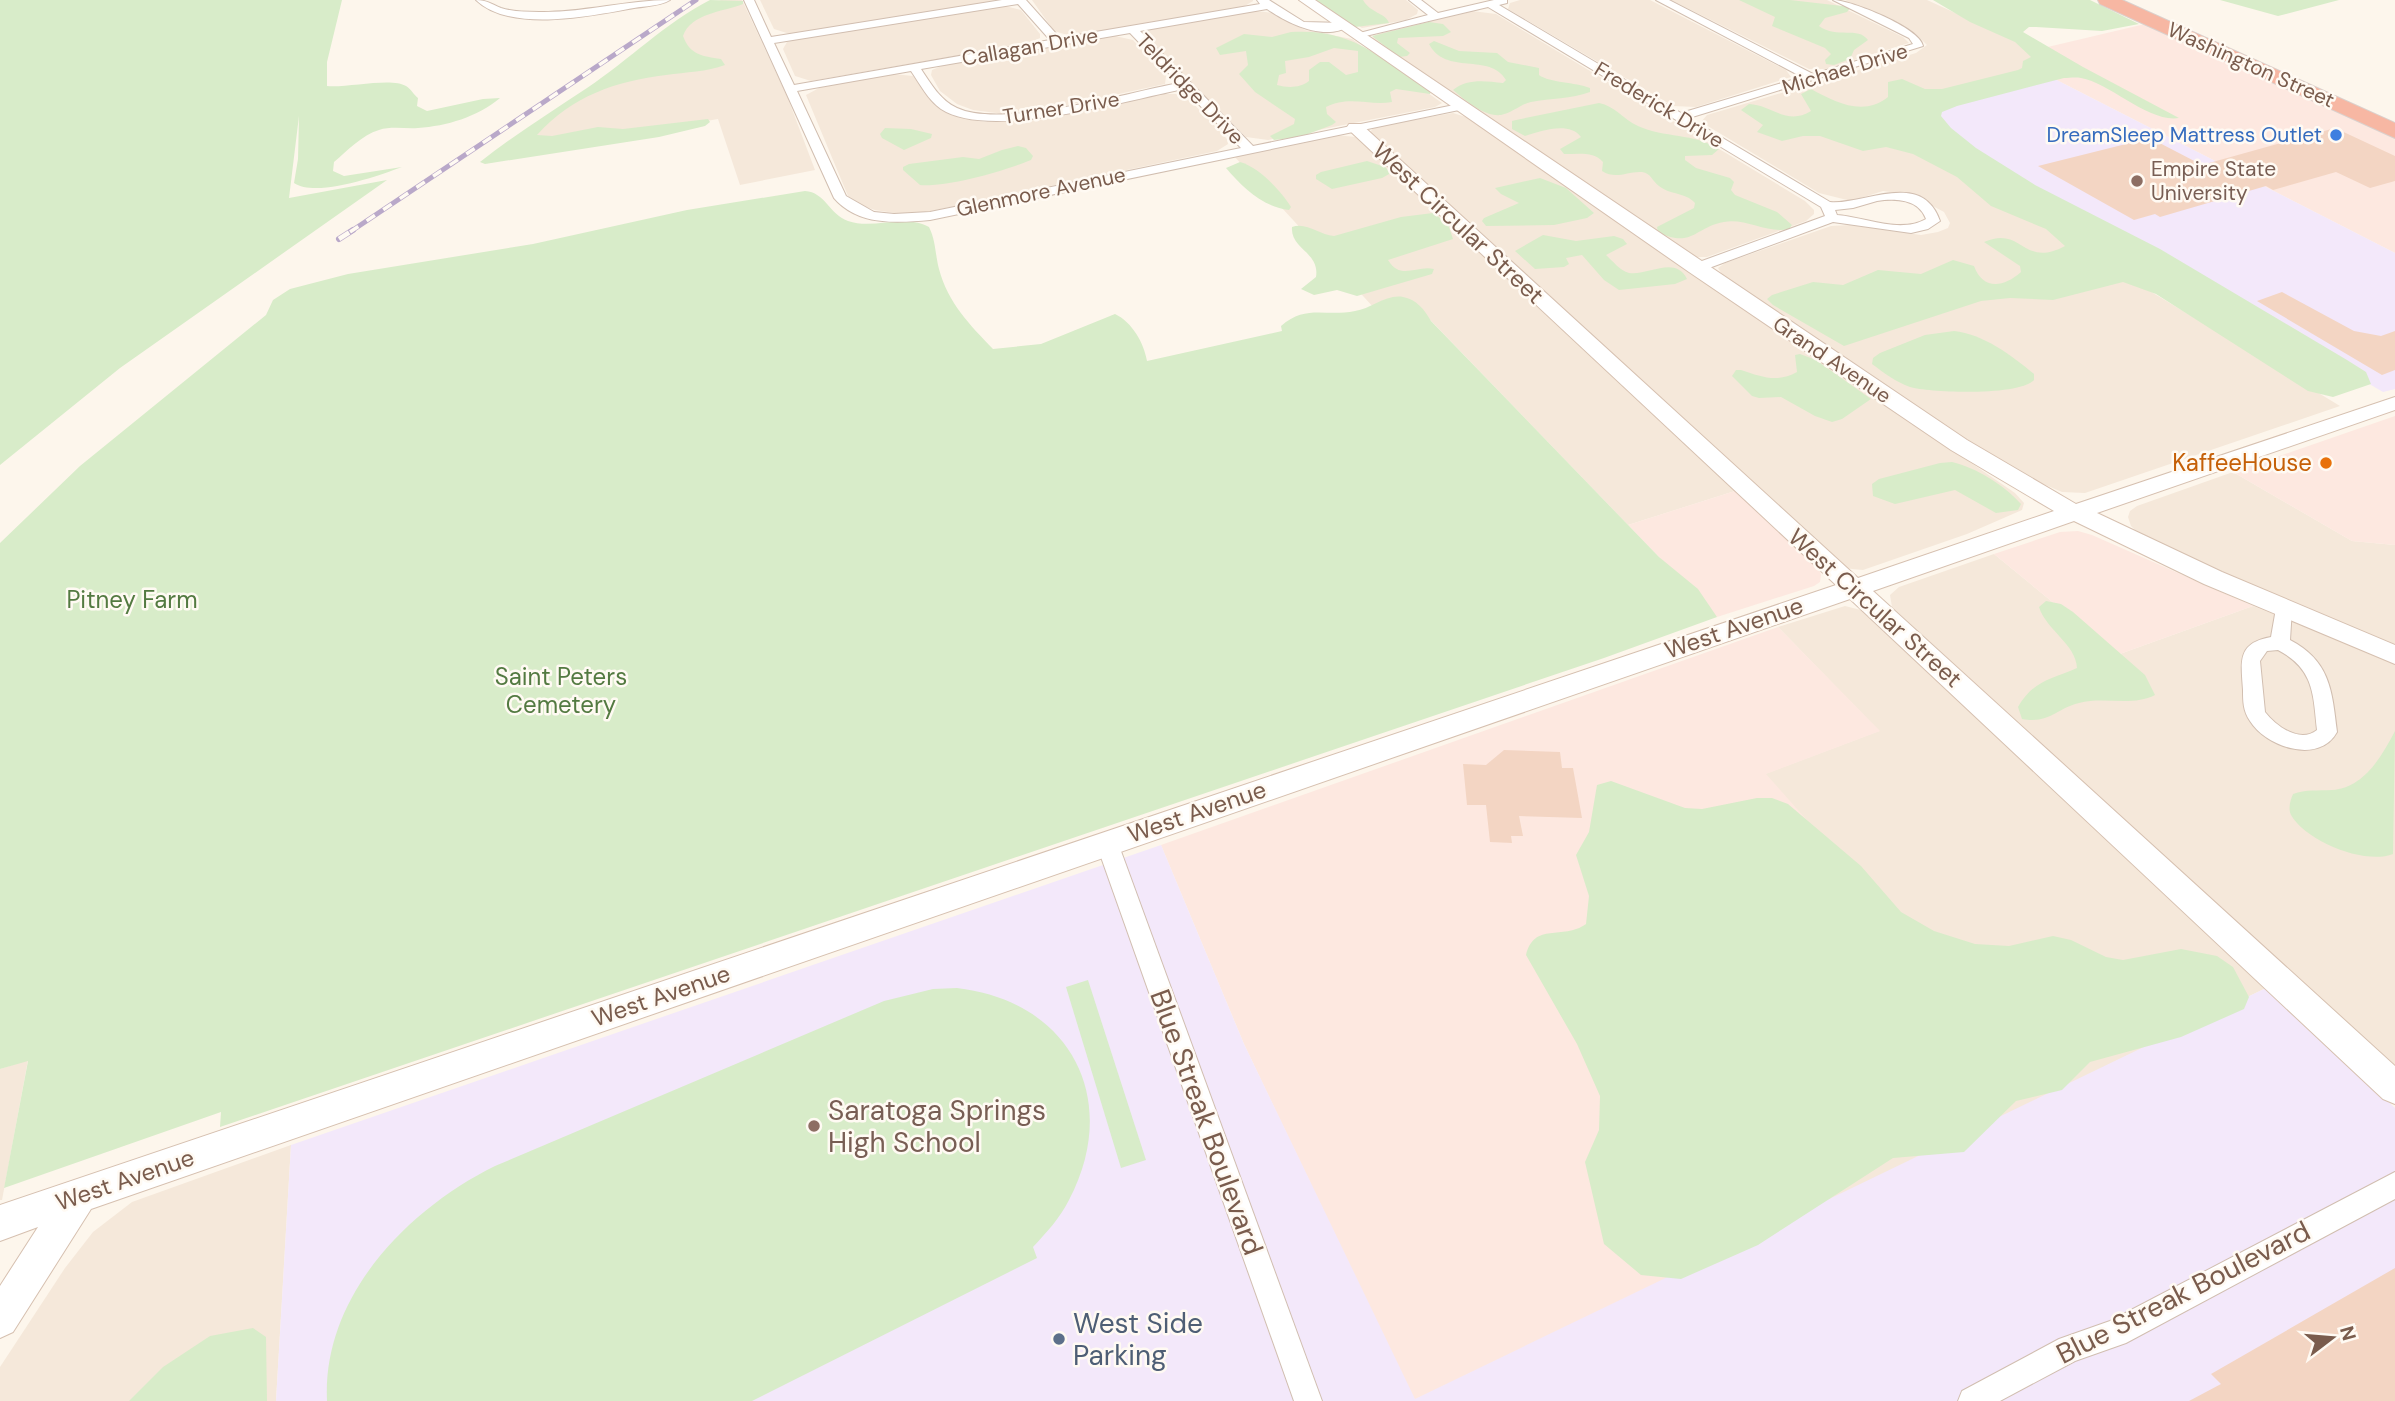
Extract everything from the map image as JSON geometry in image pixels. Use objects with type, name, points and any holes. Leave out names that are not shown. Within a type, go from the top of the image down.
[{"type":"highway","name":"Washington Street","points":[[2107,0],[2395,131]]},
{"type":"street","points":[[481,0],[509,13],[546,16],[586,13],[665,0]]},
{"type":"street","name":"Glenmore Avenue","points":[[749,0],[840,198],[849,208],[866,215],[897,219],[930,216],[1459,107]]},
{"type":"street","points":[[767,41],[1020,0],[1057,42]]},
{"type":"street","name":"Grand Avenue","points":[[1306,0],[1459,107],[1959,445],[2072,513],[2395,655]]},
{"type":"street","points":[[1414,0],[1436,16]]},
{"type":"street","points":[[1266,3],[1298,25],[1351,31],[1507,0]]},
{"type":"street","points":[[1661,0],[1813,78]]},
{"type":"street","name":"Michael Drive","points":[[1680,117],[1912,50],[1919,44],[1913,36],[1838,0]]},
{"type":"street","name":"Callagan Drive","points":[[789,89],[1266,3]]},
{"type":"street","name":"Frederick Drive","points":[[1490,4],[1680,117],[1829,212],[1906,230],[1924,228],[1933,221],[1932,213],[1925,205],[1893,196],[1875,197],[1829,212],[1696,268]]},
{"type":"street","name":"Teldridge Drive","points":[[1132,29],[1249,149]]},
{"type":"street","name":"Turner Drive","points":[[914,67],[945,106],[989,119],[1035,116],[1186,85]]},
{"type":"street","name":"West Circular Street","points":[[1355,127],[2395,1088]]},
{"type":"street","name":"West Avenue","points":[[0,1223],[2395,403]]},
{"type":"street","points":[[2280,643],[2283,608]]},
{"type":"street","points":[[2267,643],[2280,643],[2302,655],[2320,678],[2327,732],[2323,739],[2313,742],[2286,738],[2264,725],[2254,710],[2250,660],[2252,653],[2267,643]]},
{"type":"street","name":"Blue Streak Boulevard","points":[[1107,843],[1308,1401]]},
{"type":"street","name":"Blue Streak Boulevard","points":[[1972,1401],[2069,1349],[2116,1333],[2395,1185]]},
{"type":"street","points":[[0,1319],[80,1195]]},
{"type":"shaded area","points":[[721,0],[742,0],[787,96],[815,170],[740,185],[718,119],[489,159]]},
{"type":"shaded area","points":[[760,0],[999,0],[790,34],[774,29]]},
{"type":"shaded area","points":[[1032,0],[1253,1],[1243,7],[1071,36],[1054,31]]},
{"type":"shaded area","points":[[1317,0],[1406,0],[1418,10],[1417,14],[1406,20],[1362,28]]},
{"type":"shaded area","points":[[1520,0],[1650,0],[1786,70],[1791,77],[1696,107],[1673,106],[1508,9],[1510,3]]},
{"type":"shaded area","points":[[1671,0],[1827,0],[1903,37],[1909,43],[1825,69],[1809,69]]},
{"type":"shaded area","points":[[1845,0],[1927,0],[2071,66],[1862,117],[2340,406],[2085,493],[2062,492],[2017,473],[1725,279],[1718,268],[1725,263],[1831,226],[1850,225],[1921,235],[1948,228],[1950,223],[1944,212],[1912,195],[1883,191],[1851,201],[1819,193],[1701,122],[1707,115],[1916,53],[1927,45],[1916,34]]},
{"type":"shaded area","points":[[1005,6],[1021,10],[1040,34],[1040,38],[1029,43],[811,81],[795,76],[783,49],[787,42],[797,39]]},
{"type":"shaded area","points":[[1255,11],[1274,13],[1305,30],[1352,39],[1442,103],[1435,107],[1268,140],[1246,137],[1145,36],[1148,31],[1156,28]]},
{"type":"shaded area","points":[[1472,11],[1496,14],[1805,201],[1814,210],[1814,214],[1806,221],[1707,257],[1694,257],[1371,39],[1378,34]]},
{"type":"shaded area","points":[[2145,24],[2395,136],[2395,253],[2043,73],[2035,50]]},
{"type":"shaded area","points":[[1115,36],[1133,40],[1166,76],[1165,84],[1040,111],[1004,114],[973,110],[957,104],[940,91],[931,75],[932,70],[944,65]]},
{"type":"shaded area","name":"Empire State University","points":[[2043,73],[2395,253],[2395,389],[2383,392],[1896,108]]},
{"type":"shaded area","points":[[893,74],[913,76],[937,107],[985,122],[1038,120],[1163,94],[1180,94],[1188,98],[1227,139],[1228,144],[1217,151],[931,211],[901,214],[875,210],[860,205],[848,196],[806,95],[821,87]]},
{"type":"shaded area","points":[[1453,113],[1466,117],[2015,493],[2024,503],[2022,510],[1967,534],[1863,570],[1842,568],[1370,132],[1374,127]]},
{"type":"shaded area","points":[[1335,135],[1356,137],[1735,491],[1628,525],[1412,301],[1375,309],[1234,156]]},
{"type":"shaded area","points":[[2395,416],[2395,545],[2352,541],[2233,472]]},
{"type":"shaded area","points":[[2233,472],[2352,541],[2395,545],[2395,647],[2236,579],[2139,534],[2131,526],[2128,517],[2130,511],[2137,506]]},
{"type":"shaded area","points":[[1735,491],[1819,569],[1820,582],[1717,617],[1628,525]]},
{"type":"shaded area","points":[[2078,531],[2253,606],[2117,655],[1994,554],[2060,532]]},
{"type":"shaded area","points":[[1994,554],[2117,655],[2253,606],[2395,663],[2395,1072],[1892,607],[1890,595],[1899,587]]},
{"type":"shaded area","points":[[1845,606],[1861,610],[1872,617],[2268,987],[1806,1212],[1850,870],[1765,774],[1879,731],[1778,627]]},
{"type":"shaded area","points":[[1778,627],[1880,731],[1766,774],[1851,870],[1806,1212],[1414,1400],[1244,1044],[1161,845]]},
{"type":"shaded area","name":"Saratoga Springs High School","points":[[1161,845],[1244,1044],[1415,1399],[2268,987],[2395,1108],[2395,1401],[276,1401],[291,1145]]},
{"type":"shaded area","points":[[28,1060],[2,1200],[0,1200],[0,1069]]},
{"type":"shaded area","points":[[291,1145],[276,1401],[0,1401],[0,1367],[65,1268],[93,1232],[132,1202]]},
{"type":"green space","points":[[0,0],[342,0],[327,62],[327,86],[399,83],[408,87],[418,98],[417,106],[427,111],[500,98],[482,110],[451,123],[373,132],[334,162],[333,171],[344,176],[402,167],[332,187],[304,187],[294,183],[298,159],[299,116],[289,198],[387,180],[120,368],[0,465]]},
{"type":"green space","points":[[710,0],[743,1],[743,4],[700,18],[687,28],[683,36],[693,51],[721,59],[725,65],[612,86],[580,100],[537,135],[552,136],[598,127],[623,129],[708,119],[710,122],[705,126],[659,137],[485,164],[480,162],[602,77],[662,31]]},
{"type":"green space","points":[[1315,0],[1363,0],[1389,23],[1355,27]]},
{"type":"green space","points":[[1739,0],[1790,0],[1851,7],[1847,12],[1825,18],[1819,26],[1833,32],[1859,34],[1868,40],[1854,50],[1850,59],[1834,65],[1826,64],[1825,60],[1831,54],[1825,48],[1772,26],[1775,17]]},
{"type":"green space","points":[[1933,0],[2090,0],[2139,24],[2102,31],[2029,27],[2023,32],[2179,118],[2155,115],[2092,81],[2081,78],[2064,78],[1957,106],[1942,112],[1941,116],[1951,128],[1976,148],[2035,185],[2160,249],[2366,372],[2371,384],[2333,397],[2308,391],[2156,294],[2123,282],[2053,300],[2010,298],[1981,301],[1844,346],[1773,305],[1767,299],[1772,295],[1813,282],[1843,285],[1878,270],[1921,274],[1953,260],[1974,266],[1988,283],[2001,283],[2021,272],[2020,266],[1984,242],[1997,238],[2007,239],[2040,253],[2065,246],[2046,229],[1991,206],[1957,177],[1913,154],[1886,147],[1863,151],[1820,136],[1803,136],[1782,141],[1757,132],[1763,125],[1741,110],[1749,104],[1787,116],[1802,115],[1811,111],[1801,94],[1811,89],[1839,103],[1869,106],[1888,97],[1888,82],[1902,79],[1925,89],[1942,89],[2018,70],[2022,68],[2023,61],[2031,57],[2015,42],[1970,22]]},
{"type":"green space","points":[[2220,0],[2339,0],[2278,16]]},
{"type":"green space","points":[[1429,22],[1443,24],[1451,32],[1443,36],[1398,38],[1397,43],[1410,53],[1407,56],[1399,57],[1372,36]]},
{"type":"green space","points":[[1291,32],[1314,32],[1351,41],[1382,58],[1431,91],[1430,94],[1396,89],[1390,92],[1392,102],[1351,101],[1334,104],[1326,107],[1327,114],[1336,122],[1332,125],[1300,137],[1274,140],[1270,136],[1294,124],[1295,119],[1255,92],[1239,74],[1248,65],[1246,51],[1220,55],[1216,48],[1244,34],[1272,37]],"holes":[[[1334,48],[1358,51],[1358,72],[1346,75],[1329,62],[1320,62],[1309,70],[1309,81],[1302,85],[1277,85],[1279,75],[1286,73],[1285,61],[1309,57]]]},
{"type":"green space","points":[[1434,41],[1459,51],[1497,53],[1508,62],[1539,68],[1539,75],[1544,78],[1584,86],[1590,88],[1590,92],[1531,102],[1501,115],[1488,113],[1475,107],[1453,90],[1470,82],[1503,83],[1506,80],[1499,72],[1489,67],[1456,62],[1436,54],[1429,44]]},
{"type":"green space","points":[[1599,103],[1648,130],[1699,140],[1719,149],[1712,155],[1685,156],[1685,160],[1696,168],[1730,178],[1734,182],[1731,190],[1735,195],[1777,212],[1792,225],[1789,229],[1781,230],[1732,221],[1714,225],[1686,238],[1669,237],[1658,232],[1657,227],[1694,208],[1695,203],[1691,199],[1663,189],[1645,173],[1607,174],[1602,171],[1603,162],[1595,156],[1564,154],[1560,149],[1581,137],[1569,129],[1554,129],[1525,136],[1512,129],[1512,121]]},
{"type":"green space","points":[[885,128],[911,129],[932,134],[931,138],[904,150],[882,138],[880,134]]},
{"type":"green space","points":[[1018,146],[1026,148],[1033,156],[1031,160],[960,181],[920,185],[903,170],[903,167],[909,164],[963,157],[979,159]]},
{"type":"green space","points":[[1367,161],[1385,167],[1391,173],[1382,178],[1332,189],[1316,179],[1316,175],[1321,172]]},
{"type":"green space","points":[[1240,162],[1269,180],[1291,207],[1289,210],[1262,201],[1239,183],[1226,168]]},
{"type":"green space","points":[[1540,178],[1566,188],[1594,213],[1587,218],[1554,225],[1486,226],[1482,221],[1484,218],[1519,203],[1495,188]]},
{"type":"green space","name":"Saint Peters Cemetery","points":[[805,191],[817,195],[836,214],[848,221],[868,224],[909,221],[929,227],[939,269],[948,292],[968,322],[993,349],[1041,344],[1115,314],[1127,322],[1136,334],[1147,361],[1282,331],[1281,326],[1290,319],[1307,313],[1355,311],[1397,297],[1412,300],[1659,557],[1698,589],[1717,617],[1604,658],[220,1127],[221,1112],[4,1188],[28,1061],[0,1069],[0,543],[80,466],[266,315],[273,300],[290,289],[348,274],[533,244],[687,210]]},
{"type":"green space","points":[[1433,213],[1448,224],[1453,239],[1388,260],[1398,270],[1434,269],[1432,274],[1357,296],[1337,290],[1314,295],[1301,289],[1316,277],[1316,269],[1310,256],[1295,241],[1292,227],[1308,227],[1334,236],[1401,217]]},
{"type":"green space","points":[[1543,235],[1576,241],[1614,236],[1623,239],[1627,244],[1606,255],[1622,270],[1636,273],[1676,268],[1687,279],[1675,284],[1619,290],[1604,280],[1582,255],[1566,258],[1569,264],[1564,267],[1535,269],[1515,251]]},
{"type":"green space","points":[[1954,331],[1975,336],[1996,346],[2034,374],[2034,380],[2012,389],[1936,391],[1905,385],[1872,364],[1873,358],[1880,353],[1925,335]]},
{"type":"green space","points":[[1800,354],[1816,360],[1871,399],[1842,419],[1832,422],[1781,397],[1752,396],[1732,376],[1736,370],[1769,378],[1790,375],[1797,372],[1795,355]]},
{"type":"green space","points":[[1952,462],[1971,468],[1998,484],[2021,504],[2018,510],[1996,513],[1955,490],[1895,504],[1873,496],[1872,484],[1879,479]]},
{"type":"green space","points":[[2046,601],[2061,604],[2073,612],[2145,675],[2155,695],[2137,700],[2088,701],[2046,718],[2022,719],[2018,707],[2030,691],[2043,682],[2077,668],[2072,652],[2048,623],[2039,607]]},
{"type":"green space","points":[[2395,731],[2393,854],[2381,857],[2353,854],[2323,842],[2299,825],[2290,810],[2293,794],[2332,790],[2354,783],[2371,769]]},
{"type":"green space","points":[[1611,781],[1685,808],[1702,809],[1757,798],[1772,798],[1788,804],[1861,866],[1901,912],[1934,931],[1975,944],[2009,946],[2053,936],[2071,940],[2106,957],[2123,960],[2181,949],[2217,956],[2233,967],[2249,997],[2244,1009],[2181,1037],[2090,1062],[2062,1090],[2016,1101],[1964,1152],[1893,1158],[1758,1245],[1681,1279],[1641,1275],[1604,1244],[1585,1162],[1599,1130],[1600,1096],[1577,1044],[1526,955],[1536,938],[1577,929],[1586,924],[1589,896],[1576,855],[1589,832],[1597,785]]},
{"type":"green space","points":[[1088,980],[1146,1160],[1121,1168],[1066,987]]},
{"type":"green space","points":[[957,988],[996,997],[1030,1012],[1056,1034],[1075,1061],[1087,1092],[1090,1126],[1084,1162],[1065,1207],[1033,1247],[1037,1258],[752,1401],[327,1401],[329,1363],[339,1326],[355,1292],[376,1260],[402,1232],[431,1206],[463,1184],[495,1166],[884,1001],[933,989]]},
{"type":"green space","points":[[253,1328],[266,1337],[267,1401],[129,1401],[163,1367],[210,1336]]},
{"type":"building","points":[[2335,128],[2395,156],[2395,181],[2370,188],[2336,172],[2273,190],[2266,186],[2160,217],[2155,214],[2134,220],[2038,166],[2150,138],[2202,165]]},
{"type":"building","points":[[2282,292],[2354,331],[2381,336],[2395,331],[2395,370],[2382,375],[2257,301]]},
{"type":"building","points":[[1504,750],[1560,752],[1562,768],[1573,768],[1582,818],[1519,816],[1523,836],[1511,836],[1512,843],[1490,842],[1486,805],[1467,805],[1463,764],[1486,765]]},
{"type":"building","points":[[2395,1268],[2395,1401],[2189,1401],[2221,1384],[2211,1374]]},
{"type":"railway","points":[[353,230],[696,0]]},
{"type":"railway","points":[[339,239],[353,230]]},
{"type":"place","name":"DreamSleep Mattress Outlet","points":[[2336,135]]},
{"type":"place","name":"Empire State University","points":[[2137,181]]},
{"type":"place","name":"KaffeeHouse","points":[[2326,463]]},
{"type":"place","name":"Saratoga Springs High School","points":[[814,1126]]},
{"type":"place","name":"West Side Parking","points":[[1059,1339]]},
{"type":"park label","name":"Pitney Farm","points":[[132,600]]}]
